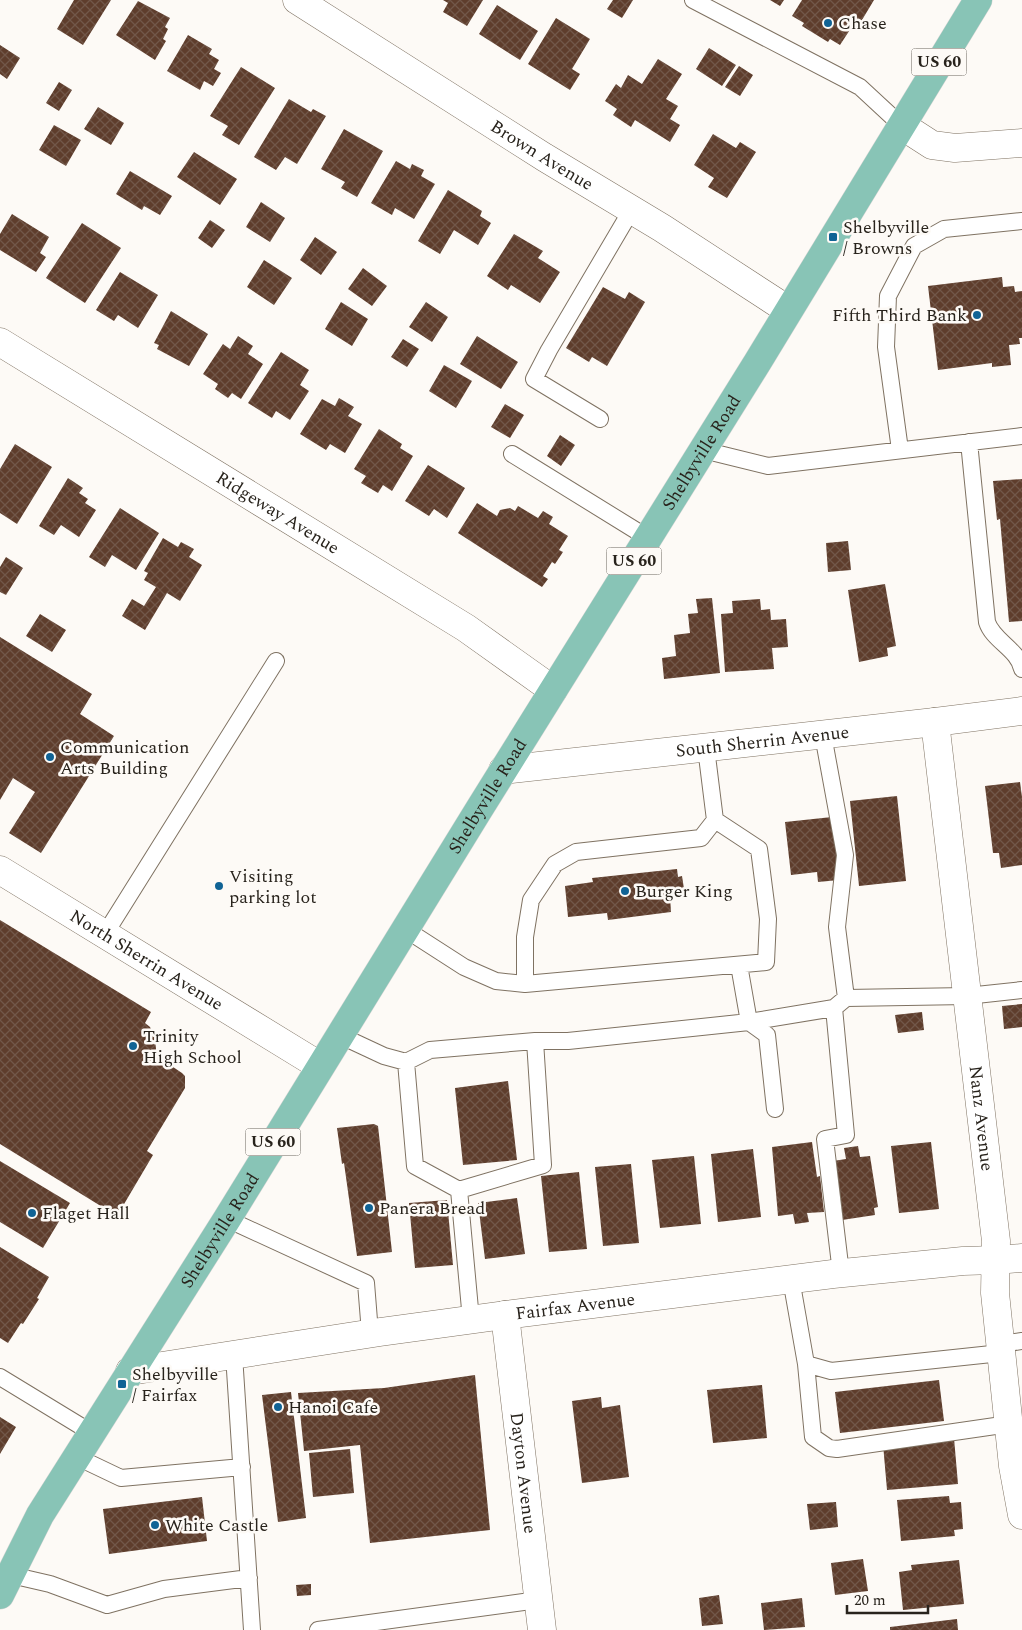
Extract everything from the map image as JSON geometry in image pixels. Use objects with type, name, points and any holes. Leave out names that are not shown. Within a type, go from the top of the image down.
[{"type":"main road","name":"Shelbyville Road","points":[[6,1585],[40,1515],[703,450],[978,0]]},
{"type":"street","name":"Brown Avenue","points":[[297,0],[544,157],[662,228],[788,310]]},
{"type":"street","points":[[901,125],[932,145],[954,148],[1022,143]]},
{"type":"street","name":"Ridgeway Avenue","points":[[0,342],[466,628],[553,690]]},
{"type":"street","name":"South Sherrin Avenue","points":[[503,770],[1022,711]]},
{"type":"street","name":"Nanz Avenue","points":[[935,722],[996,1240],[995,1294],[1008,1346],[1009,1424],[1013,1466],[1022,1515]]},
{"type":"street","name":"North Sherrin Avenue","points":[[0,870],[320,1066]]},
{"type":"street","name":"Fairfax Avenue","points":[[130,1371],[370,1333],[505,1315],[840,1273],[962,1260],[1022,1258]]},
{"type":"street","name":"Dayton Avenue","points":[[505,1315],[542,1630]]},
{"type":"lane","points":[[696,1],[860,87],[901,125]]},
{"type":"lane","points":[[600,419],[534,379],[549,350],[632,210]]},
{"type":"lane","points":[[900,450],[886,347],[888,296],[914,246],[944,230],[1022,221]]},
{"type":"lane","points":[[703,450],[768,466],[1022,436]]},
{"type":"lane","points":[[969,442],[987,622],[990,631],[1020,662],[1022,669]]},
{"type":"lane","points":[[512,454],[648,538]]},
{"type":"lane","points":[[105,934],[276,660]]},
{"type":"lane","points":[[823,734],[845,855],[837,927],[846,1135],[825,1139],[840,1273]]},
{"type":"lane","points":[[525,984],[525,937],[532,900],[555,864],[576,852],[701,838],[715,820],[706,748]]},
{"type":"lane","points":[[405,929],[464,967],[496,980],[525,984],[766,962],[768,919],[758,849],[715,820]]},
{"type":"lane","points":[[739,965],[749,1022],[768,1035],[775,1109]]},
{"type":"lane","points":[[339,1035],[384,1056],[406,1062],[430,1050],[535,1041],[568,1041],[749,1022],[840,1003],[967,996],[1022,990]]},
{"type":"lane","points":[[406,1062],[415,1166],[459,1190],[543,1164],[535,1041]]},
{"type":"lane","points":[[459,1190],[471,1320]]},
{"type":"lane","points":[[226,1219],[366,1283],[370,1333]]},
{"type":"lane","points":[[791,1279],[806,1364],[813,1437],[828,1448],[837,1449],[1009,1424]]},
{"type":"lane","points":[[806,1364],[832,1371],[1008,1346]]},
{"type":"lane","points":[[234,1355],[252,1630]]},
{"type":"lane","points":[[0,1376],[92,1433]]},
{"type":"lane","points":[[77,1457],[121,1478],[242,1467]]},
{"type":"lane","points":[[6,1585],[50,1584],[107,1605],[164,1589],[249,1578]]},
{"type":"lane","points":[[318,1630],[381,1626],[538,1600]]},
{"type":"building","points":[[74,0],[111,0],[83,45],[57,29]]},
{"type":"building","points":[[443,0],[483,0],[467,26],[443,12],[448,3]]},
{"type":"building","points":[[613,0],[633,0],[622,18],[607,9]]},
{"type":"building","points":[[770,0],[784,0],[780,6]]},
{"type":"building","name":"Chase","points":[[802,0],[874,0],[859,25],[855,22],[840,45],[830,39],[828,42],[802,26],[804,23],[792,16]]},
{"type":"building","points":[[138,1],[170,18],[165,27],[168,29],[163,39],[166,41],[155,60],[116,35]]},
{"type":"building","points":[[497,5],[538,31],[520,60],[479,34]]},
{"type":"building","points":[[556,18],[590,39],[572,69],[580,74],[570,90],[528,64]]},
{"type":"building","points":[[188,35],[212,49],[209,54],[219,60],[214,69],[221,73],[213,86],[204,81],[200,90],[167,71]]},
{"type":"building","points":[[0,45],[20,58],[7,79],[0,74]]},
{"type":"building","points":[[709,48],[736,65],[722,86],[696,69]]},
{"type":"building","points":[[658,59],[682,74],[666,99],[678,106],[670,119],[680,125],[670,142],[635,120],[631,127],[613,115],[617,109],[605,101],[616,84],[621,88],[628,75],[642,84]]},
{"type":"building","points":[[739,66],[753,75],[740,96],[725,87]]},
{"type":"building","points":[[241,67],[275,88],[239,145],[222,135],[228,126],[210,116]]},
{"type":"building","points":[[59,82],[72,90],[59,111],[46,103]]},
{"type":"building","points":[[289,99],[311,112],[313,109],[326,116],[297,164],[285,157],[276,170],[254,157]]},
{"type":"building","points":[[98,107],[124,123],[111,145],[84,129]]},
{"type":"building","points":[[54,125],[81,140],[66,166],[39,150]]},
{"type":"building","points":[[344,129],[383,151],[357,197],[341,188],[345,182],[321,169]]},
{"type":"building","points":[[713,134],[736,148],[740,142],[756,152],[727,198],[708,187],[714,178],[694,165]]},
{"type":"building","points":[[194,152],[237,179],[220,205],[177,177]]},
{"type":"building","points":[[396,161],[410,169],[412,164],[424,170],[421,176],[435,184],[414,219],[395,208],[392,215],[371,203]]},
{"type":"building","points":[[130,171],[172,196],[160,215],[144,206],[142,210],[116,194]]},
{"type":"building","points":[[448,190],[482,211],[480,216],[491,223],[478,245],[454,230],[440,254],[418,241]]},
{"type":"building","points":[[261,202],[285,218],[270,242],[246,227]]},
{"type":"building","points":[[12,214],[49,237],[40,253],[46,257],[36,272],[0,250],[0,234]]},
{"type":"building","points":[[210,220],[225,230],[212,248],[198,238]]},
{"type":"building","points":[[82,223],[121,248],[85,303],[46,278]]},
{"type":"building","points":[[514,234],[543,251],[538,258],[560,272],[540,303],[511,285],[508,290],[487,276]]},
{"type":"building","points":[[315,237],[337,252],[321,275],[300,260]]},
{"type":"building","points":[[264,260],[292,278],[274,305],[247,287]]},
{"type":"building","points":[[363,268],[387,286],[372,306],[348,289]]},
{"type":"building","points":[[120,272],[158,295],[138,328],[118,315],[114,321],[96,310]]},
{"type":"building","name":"Fifth Third Bank","points":[[1002,277],[1003,287],[1014,286],[1015,292],[1022,291],[1022,338],[1019,338],[1020,344],[1009,345],[1011,365],[992,367],[992,363],[938,370],[928,286]]},
{"type":"building","points":[[603,287],[625,299],[629,292],[645,302],[607,366],[592,357],[589,362],[566,348]]},
{"type":"building","points":[[341,302],[368,319],[352,346],[325,329]]},
{"type":"building","points":[[426,302],[448,317],[432,342],[409,327]]},
{"type":"building","points":[[171,311],[208,334],[189,366],[157,349],[159,345],[154,343]]},
{"type":"building","points":[[238,336],[253,346],[248,354],[263,364],[241,399],[232,393],[228,398],[215,389],[218,384],[203,374],[223,344],[230,349]]},
{"type":"building","points":[[477,336],[518,362],[501,389],[460,364]]},
{"type":"building","points":[[403,339],[419,349],[407,367],[391,357]]},
{"type":"building","points":[[281,352],[309,370],[300,385],[309,391],[290,420],[276,411],[272,418],[248,403]]},
{"type":"building","points":[[444,365],[472,381],[456,408],[429,391]]},
{"type":"building","points":[[339,398],[354,407],[348,416],[362,424],[345,453],[330,444],[326,450],[300,434],[322,399],[335,406]]},
{"type":"building","points":[[505,404],[524,415],[510,438],[491,427]]},
{"type":"building","points":[[379,429],[402,444],[400,448],[413,456],[392,491],[383,485],[378,493],[361,483],[366,476],[354,469]]},
{"type":"building","points":[[560,435],[575,445],[561,466],[547,456]]},
{"type":"building","points":[[15,444],[52,467],[17,524],[0,513],[0,469]]},
{"type":"building","points":[[428,465],[465,488],[447,518],[434,509],[429,516],[405,501]]},
{"type":"building","points":[[68,478],[83,488],[79,493],[88,499],[85,503],[96,510],[79,537],[61,525],[54,535],[39,526]]},
{"type":"building","points":[[1022,479],[1022,621],[1009,622],[1000,519],[997,520],[993,481]]},
{"type":"building","points":[[477,503],[497,516],[500,510],[510,508],[515,511],[518,506],[538,518],[543,511],[553,517],[549,524],[568,536],[559,550],[563,552],[555,564],[552,562],[543,576],[548,579],[542,587],[458,533]]},
{"type":"building","points":[[120,508],[159,533],[136,570],[112,555],[105,567],[89,557]]},
{"type":"building","points":[[163,538],[178,547],[181,542],[194,549],[189,557],[202,565],[180,601],[167,593],[145,630],[122,616],[132,599],[144,606],[156,587],[144,580],[148,573],[144,571]]},
{"type":"building","points":[[848,541],[851,570],[828,572],[826,543]]},
{"type":"building","points":[[6,557],[23,568],[6,595],[0,592],[0,567]]},
{"type":"building","points":[[885,584],[896,646],[887,648],[888,656],[859,662],[848,590]]},
{"type":"building","points":[[712,598],[720,673],[664,679],[662,658],[676,656],[674,635],[690,633],[688,614],[698,613],[696,599]]},
{"type":"building","points":[[760,599],[761,610],[770,609],[771,620],[786,619],[788,647],[772,648],[774,669],[725,672],[721,614],[733,613],[732,601]]},
{"type":"building","points":[[40,614],[66,630],[52,652],[26,636]]},
{"type":"building","name":"Communication Arts Building","points":[[0,637],[92,694],[80,714],[114,736],[41,853],[9,833],[35,792],[13,778],[0,800]]},
{"type":"building","points":[[1020,782],[1022,797],[1022,865],[1001,868],[999,853],[993,853],[985,786]]},
{"type":"building","points":[[897,796],[906,881],[859,886],[850,801]]},
{"type":"building","points":[[832,817],[839,880],[818,882],[817,872],[791,875],[785,822]]},
{"type":"building","name":"Burger King","points":[[677,869],[678,877],[682,876],[685,895],[670,897],[671,912],[608,920],[607,913],[568,917],[565,886],[593,882],[592,878]]},
{"type":"building","points":[[0,920],[151,1012],[145,1023],[150,1027],[155,1038],[155,1055],[185,1076],[185,1088],[147,1151],[153,1155],[117,1216],[0,1144]]},
{"type":"building","points":[[1022,1004],[1022,1027],[1004,1029],[1002,1006]]},
{"type":"building","points":[[922,1012],[924,1030],[898,1033],[895,1015]]},
{"type":"building","points":[[508,1081],[517,1160],[463,1165],[455,1088]]},
{"type":"building","name":"Panera Bread","points":[[374,1124],[378,1126],[392,1252],[357,1256],[344,1163],[342,1164],[337,1128]]},
{"type":"building","points":[[812,1142],[817,1177],[820,1176],[824,1212],[807,1213],[809,1222],[795,1224],[793,1214],[778,1216],[772,1147]]},
{"type":"building","points":[[931,1142],[939,1209],[899,1213],[891,1146]]},
{"type":"building","points":[[858,1146],[860,1157],[870,1156],[878,1207],[874,1208],[875,1215],[842,1220],[833,1161],[846,1159],[844,1148]]},
{"type":"building","points":[[753,1149],[761,1217],[718,1222],[711,1154]]},
{"type":"building","points":[[694,1156],[701,1224],[660,1228],[652,1160]]},
{"type":"building","name":"Flaget Hall","points":[[0,1161],[70,1203],[43,1248],[0,1222]]},
{"type":"building","points":[[631,1164],[639,1243],[603,1246],[595,1167]]},
{"type":"building","points":[[579,1172],[587,1249],[549,1252],[541,1176]]},
{"type":"building","points":[[517,1198],[525,1254],[485,1259],[478,1203]]},
{"type":"building","points":[[447,1200],[453,1265],[415,1268],[409,1203]]},
{"type":"building","points":[[0,1247],[49,1277],[37,1298],[39,1299],[8,1343],[0,1338]]},
{"type":"building","points":[[475,1375],[490,1530],[370,1543],[360,1445],[304,1451],[298,1393],[384,1388]]},
{"type":"building","points":[[939,1380],[944,1421],[840,1433],[835,1392]]},
{"type":"building","points":[[762,1385],[767,1438],[713,1443],[707,1390]]},
{"type":"building","points":[[291,1392],[306,1518],[278,1522],[262,1395]]},
{"type":"building","points":[[601,1397],[602,1408],[620,1405],[629,1477],[582,1483],[572,1401]]},
{"type":"building","points":[[0,1417],[16,1427],[0,1454]]},
{"type":"building","points":[[954,1438],[958,1484],[887,1490],[883,1444]]},
{"type":"building","points":[[350,1449],[354,1493],[313,1497],[309,1453]]},
{"type":"building","points":[[949,1496],[950,1503],[961,1502],[963,1529],[954,1530],[955,1536],[901,1541],[897,1500]]},
{"type":"building","name":"White Castle","points":[[202,1497],[207,1541],[109,1554],[103,1509]]},
{"type":"building","points":[[836,1502],[838,1527],[810,1530],[807,1504]]},
{"type":"building","points":[[863,1559],[868,1591],[835,1595],[831,1563]]},
{"type":"building","points":[[959,1560],[964,1604],[903,1610],[899,1572],[912,1570],[911,1565]]},
{"type":"building","points":[[311,1584],[311,1595],[297,1596],[296,1585]]},
{"type":"building","points":[[719,1595],[723,1624],[702,1626],[699,1598]]},
{"type":"building","points":[[802,1598],[805,1627],[764,1630],[761,1603]]},
{"type":"building","points":[[957,1619],[958,1630],[890,1630],[890,1627]]},
{"type":"place","name":"Chase","points":[[828,23]]},
{"type":"place","name":"Shelbyville / Browns","points":[[833,237]]},
{"type":"place","name":"Fifth Third Bank","points":[[977,315]]},
{"type":"place","name":"Communication Arts Building","points":[[50,757]]},
{"type":"place","name":"Visiting parking lot","points":[[219,886]]},
{"type":"place","name":"Burger King","points":[[625,891]]},
{"type":"place","name":"Trinity High School","points":[[133,1046]]},
{"type":"place","name":"Panera Bread","points":[[369,1208]]},
{"type":"place","name":"Flaget Hall","points":[[32,1213]]},
{"type":"place","name":"Shelbyville / Fairfax","points":[[122,1384]]},
{"type":"place","name":"Hanoi Cafe","points":[[278,1407]]},
{"type":"place","name":"White Castle","points":[[155,1525]]}]
